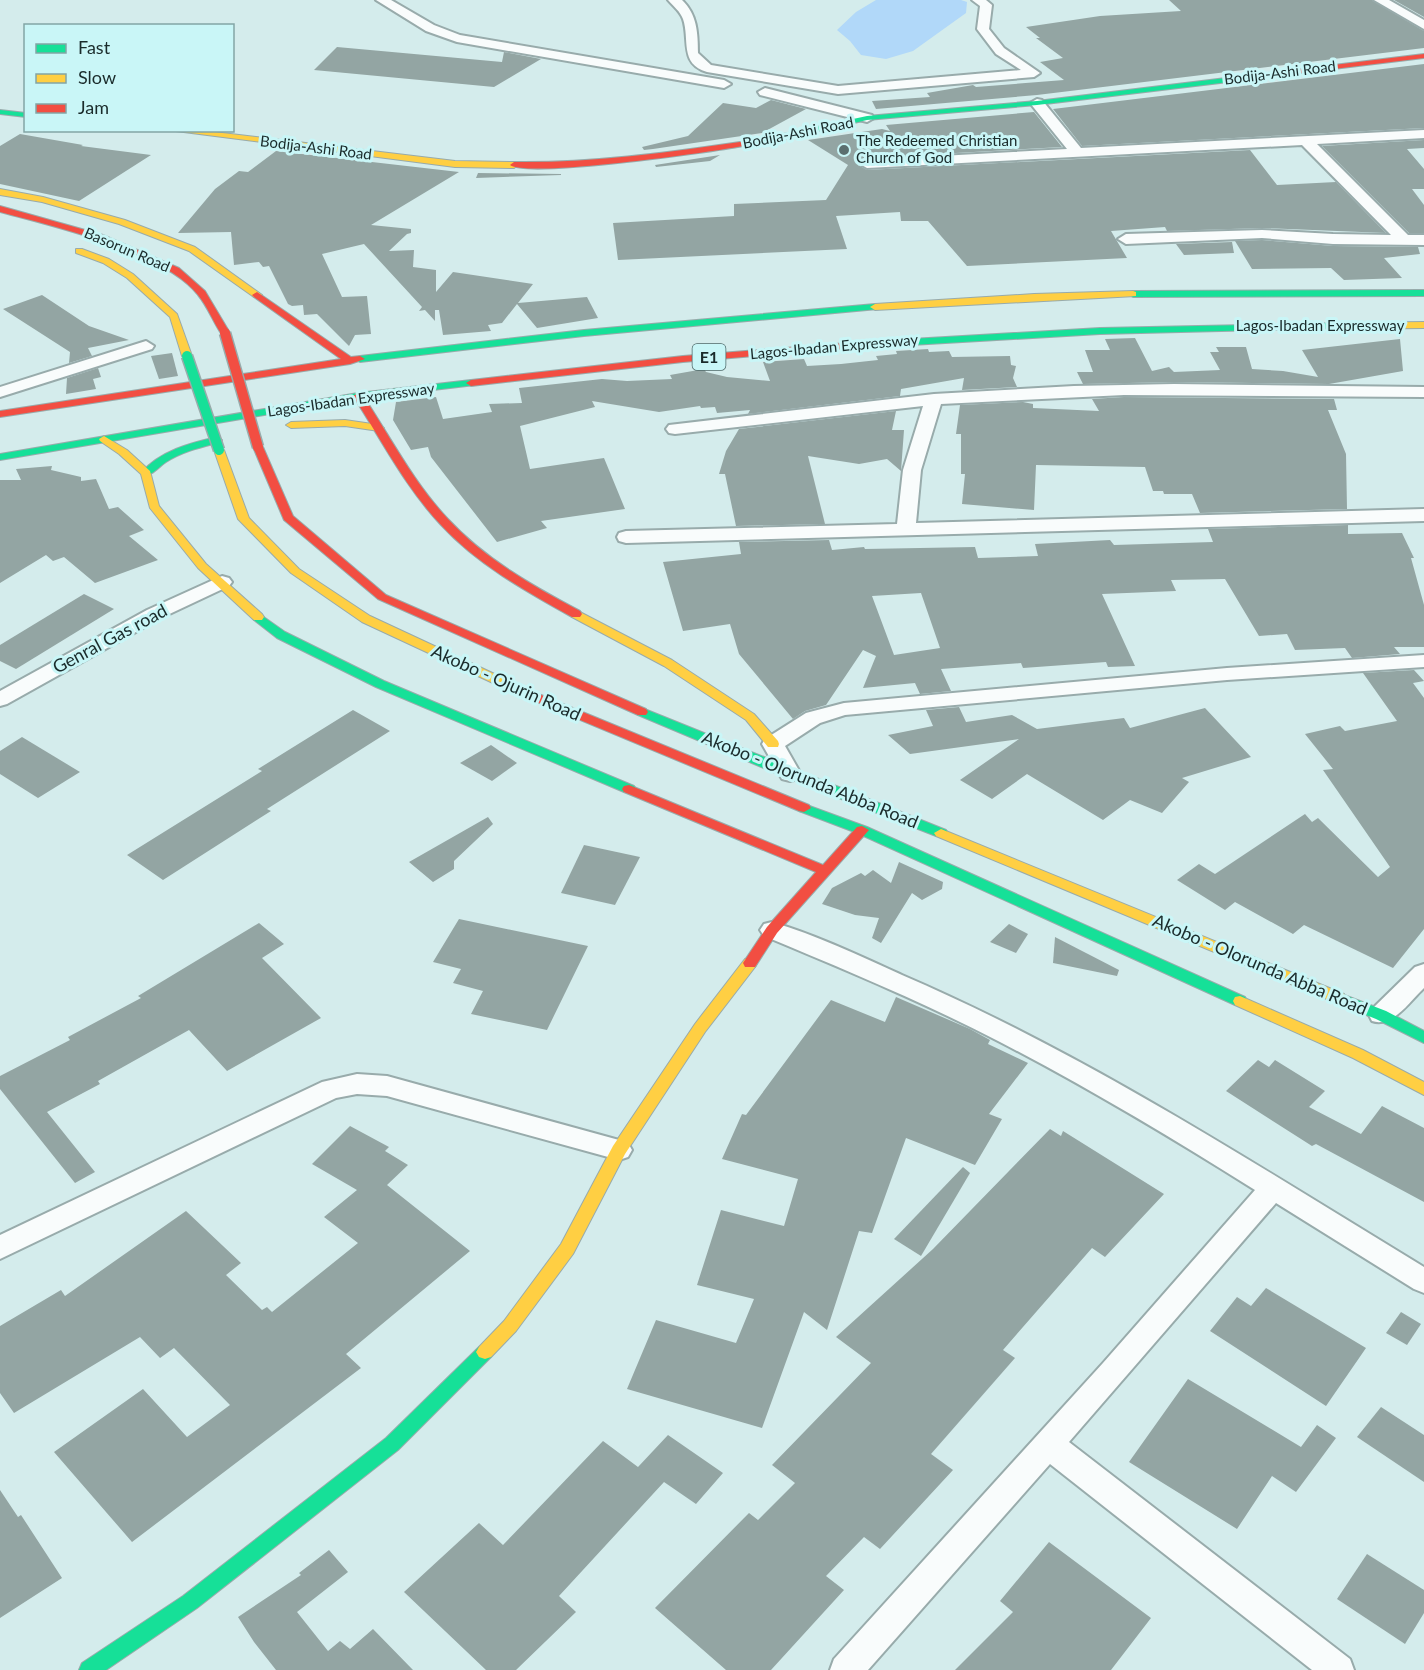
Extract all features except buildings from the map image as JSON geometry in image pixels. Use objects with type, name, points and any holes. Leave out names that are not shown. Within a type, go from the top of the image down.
[{"type":"main road","name":"Bodija-Ashi Road","points":[[189,132],[455,164],[563,166],[653,157],[775,139],[867,118],[1037,103],[1424,56]]},
{"type":"main road","points":[[0,112],[24,115]]},
{"type":"main road","points":[[0,192],[43,200],[122,222],[192,249],[350,361]]},
{"type":"main road","name":"Basorun Road","points":[[0,209],[62,224],[106,239],[141,253],[182,274],[216,312],[225,333],[258,447]]},
{"type":"main road","name":"Basorun Road","points":[[69,247],[106,261],[130,276],[174,316],[219,450]]},
{"type":"main road","name":"Lagos-Ibadan Expressway","points":[[0,414],[350,361],[582,333],[979,300],[1284,292],[1424,293]]},
{"type":"main road","name":"Lagos-Ibadan Expressway","points":[[0,457],[358,396],[683,359],[997,334],[1192,327],[1424,325]]},
{"type":"main road","points":[[358,396],[430,505],[469,546],[516,582],[668,663],[750,717],[773,744]]},
{"type":"main road","points":[[146,473],[167,454],[181,447],[268,429],[326,423],[379,428]]},
{"type":"main road","points":[[104,439],[123,452],[146,473],[154,506],[202,566],[222,582],[246,608],[281,634],[380,684],[823,870]]},
{"type":"main road","name":"Akobo - Olorunda Abba Road","points":[[258,447],[288,518],[382,597],[544,670],[790,774],[887,811],[1381,1015],[1424,1038]]},
{"type":"main road","name":"Akobo - Ojurin Road","points":[[219,450],[244,519],[296,571],[366,620],[538,699],[764,793],[862,830]]},
{"type":"main road","points":[[89,1670],[190,1602],[392,1444],[457,1382],[510,1326],[567,1249],[619,1150],[700,1028],[739,978],[772,930],[823,870],[862,830]]},
{"type":"main road","name":"Akobo - Olorunda Abba Road","points":[[862,830],[1358,1054],[1424,1089]]},
{"type":"street","points":[[381,0],[430,28],[457,38],[745,87],[867,118]]},
{"type":"street","points":[[674,0],[684,6],[692,29],[692,54],[707,68],[838,90],[1034,74],[1000,51],[983,29],[986,5],[978,0]]},
{"type":"street","points":[[1380,0],[1424,25]]},
{"type":"street","points":[[1037,103],[1077,153]]},
{"type":"street","points":[[867,164],[1424,134]]},
{"type":"street","points":[[1306,141],[1404,240]]},
{"type":"street","points":[[1126,239],[1262,234],[1333,239],[1424,240]]},
{"type":"street","points":[[0,392],[146,346]]},
{"type":"street","points":[[675,429],[934,399],[1024,393],[1238,388],[1424,392]]},
{"type":"street","points":[[906,527],[912,470],[934,399]]},
{"type":"street","points":[[626,537],[906,527],[1198,523],[1424,515]]},
{"type":"street","name":"Genral Gas road","points":[[0,700],[154,614],[222,582]]},
{"type":"street","points":[[790,774],[773,744],[813,718],[844,709],[878,704],[1227,674],[1424,661]]},
{"type":"street","points":[[772,930],[902,984],[1042,1052],[1135,1105],[1424,1281]]},
{"type":"street","points":[[1381,1015],[1424,973]]},
{"type":"street","points":[[0,1248],[331,1089],[348,1086],[387,1086],[619,1150]]},
{"type":"street","points":[[846,1670],[1272,1189]]},
{"type":"street","points":[[1048,1444],[1338,1670]]},
{"type":"water","points":[[876,0],[961,0],[967,2],[966,13],[913,51],[886,59],[861,55],[837,30],[856,12]]},
{"type":"traffic: fast","points":[[740,144],[775,139],[867,118],[1037,103],[1259,76]]},
{"type":"traffic: fast","points":[[0,112],[24,115]]},
{"type":"traffic: fast","points":[[1133,294],[1424,293]]},
{"type":"traffic: fast","points":[[360,359],[584,333],[875,307]]},
{"type":"traffic: fast","points":[[860,345],[1100,331],[1341,326]]},
{"type":"traffic: fast","points":[[187,356],[219,450]]},
{"type":"traffic: fast","points":[[0,457],[358,396],[471,383]]},
{"type":"traffic: fast","points":[[146,473],[162,460],[179,451],[217,440]]},
{"type":"traffic: fast","points":[[258,617],[281,635],[380,684],[629,789]]},
{"type":"traffic: fast","points":[[642,712],[790,774],[941,833]]},
{"type":"traffic: fast","points":[[804,808],[862,830],[1240,1001]]},
{"type":"traffic: fast","points":[[1339,998],[1381,1015],[1424,1038]]},
{"type":"traffic: fast","points":[[89,1670],[190,1602],[392,1444],[485,1352]]},
{"type":"traffic: slow","points":[[189,132],[455,164],[514,165]]},
{"type":"traffic: slow","points":[[0,192],[43,200],[122,222],[192,249],[257,295]]},
{"type":"traffic: slow","points":[[79,251],[106,261],[130,276],[174,316],[187,356]]},
{"type":"traffic: slow","points":[[875,307],[1034,297],[1133,294]]},
{"type":"traffic: slow","points":[[1341,326],[1424,325]]},
{"type":"traffic: slow","points":[[291,425],[345,423],[379,428]]},
{"type":"traffic: slow","points":[[104,439],[123,452],[146,473],[154,506],[202,566],[258,617]]},
{"type":"traffic: slow","points":[[219,450],[244,519],[295,571],[366,619],[512,687]]},
{"type":"traffic: slow","points":[[576,614],[668,663],[750,717],[773,744]]},
{"type":"traffic: slow","points":[[941,833],[1339,998]]},
{"type":"traffic: slow","points":[[485,1352],[510,1326],[567,1249],[619,1150],[700,1028],[750,963]]},
{"type":"traffic: slow","points":[[1240,1001],[1358,1054],[1424,1089]]},
{"type":"traffic: jam","points":[[1259,76],[1424,56]]},
{"type":"traffic: jam","points":[[514,165],[599,162],[740,144]]},
{"type":"traffic: jam","points":[[0,209],[100,237],[176,270],[202,293],[225,333]]},
{"type":"traffic: jam","points":[[257,295],[350,361]]},
{"type":"traffic: jam","points":[[225,333],[258,447]]},
{"type":"traffic: jam","points":[[471,383],[683,359],[860,345]]},
{"type":"traffic: jam","points":[[0,414],[360,359]]},
{"type":"traffic: jam","points":[[358,396],[410,478],[444,522],[496,567],[576,614]]},
{"type":"traffic: jam","points":[[258,447],[288,518],[382,597],[642,712]]},
{"type":"traffic: jam","points":[[512,687],[804,808]]},
{"type":"traffic: jam","points":[[629,789],[823,870]]},
{"type":"traffic: jam","points":[[750,963],[772,930],[862,830]]},
{"type":"place","name":"The Redeemed Christian Church of God","points":[[844,150]]}]
